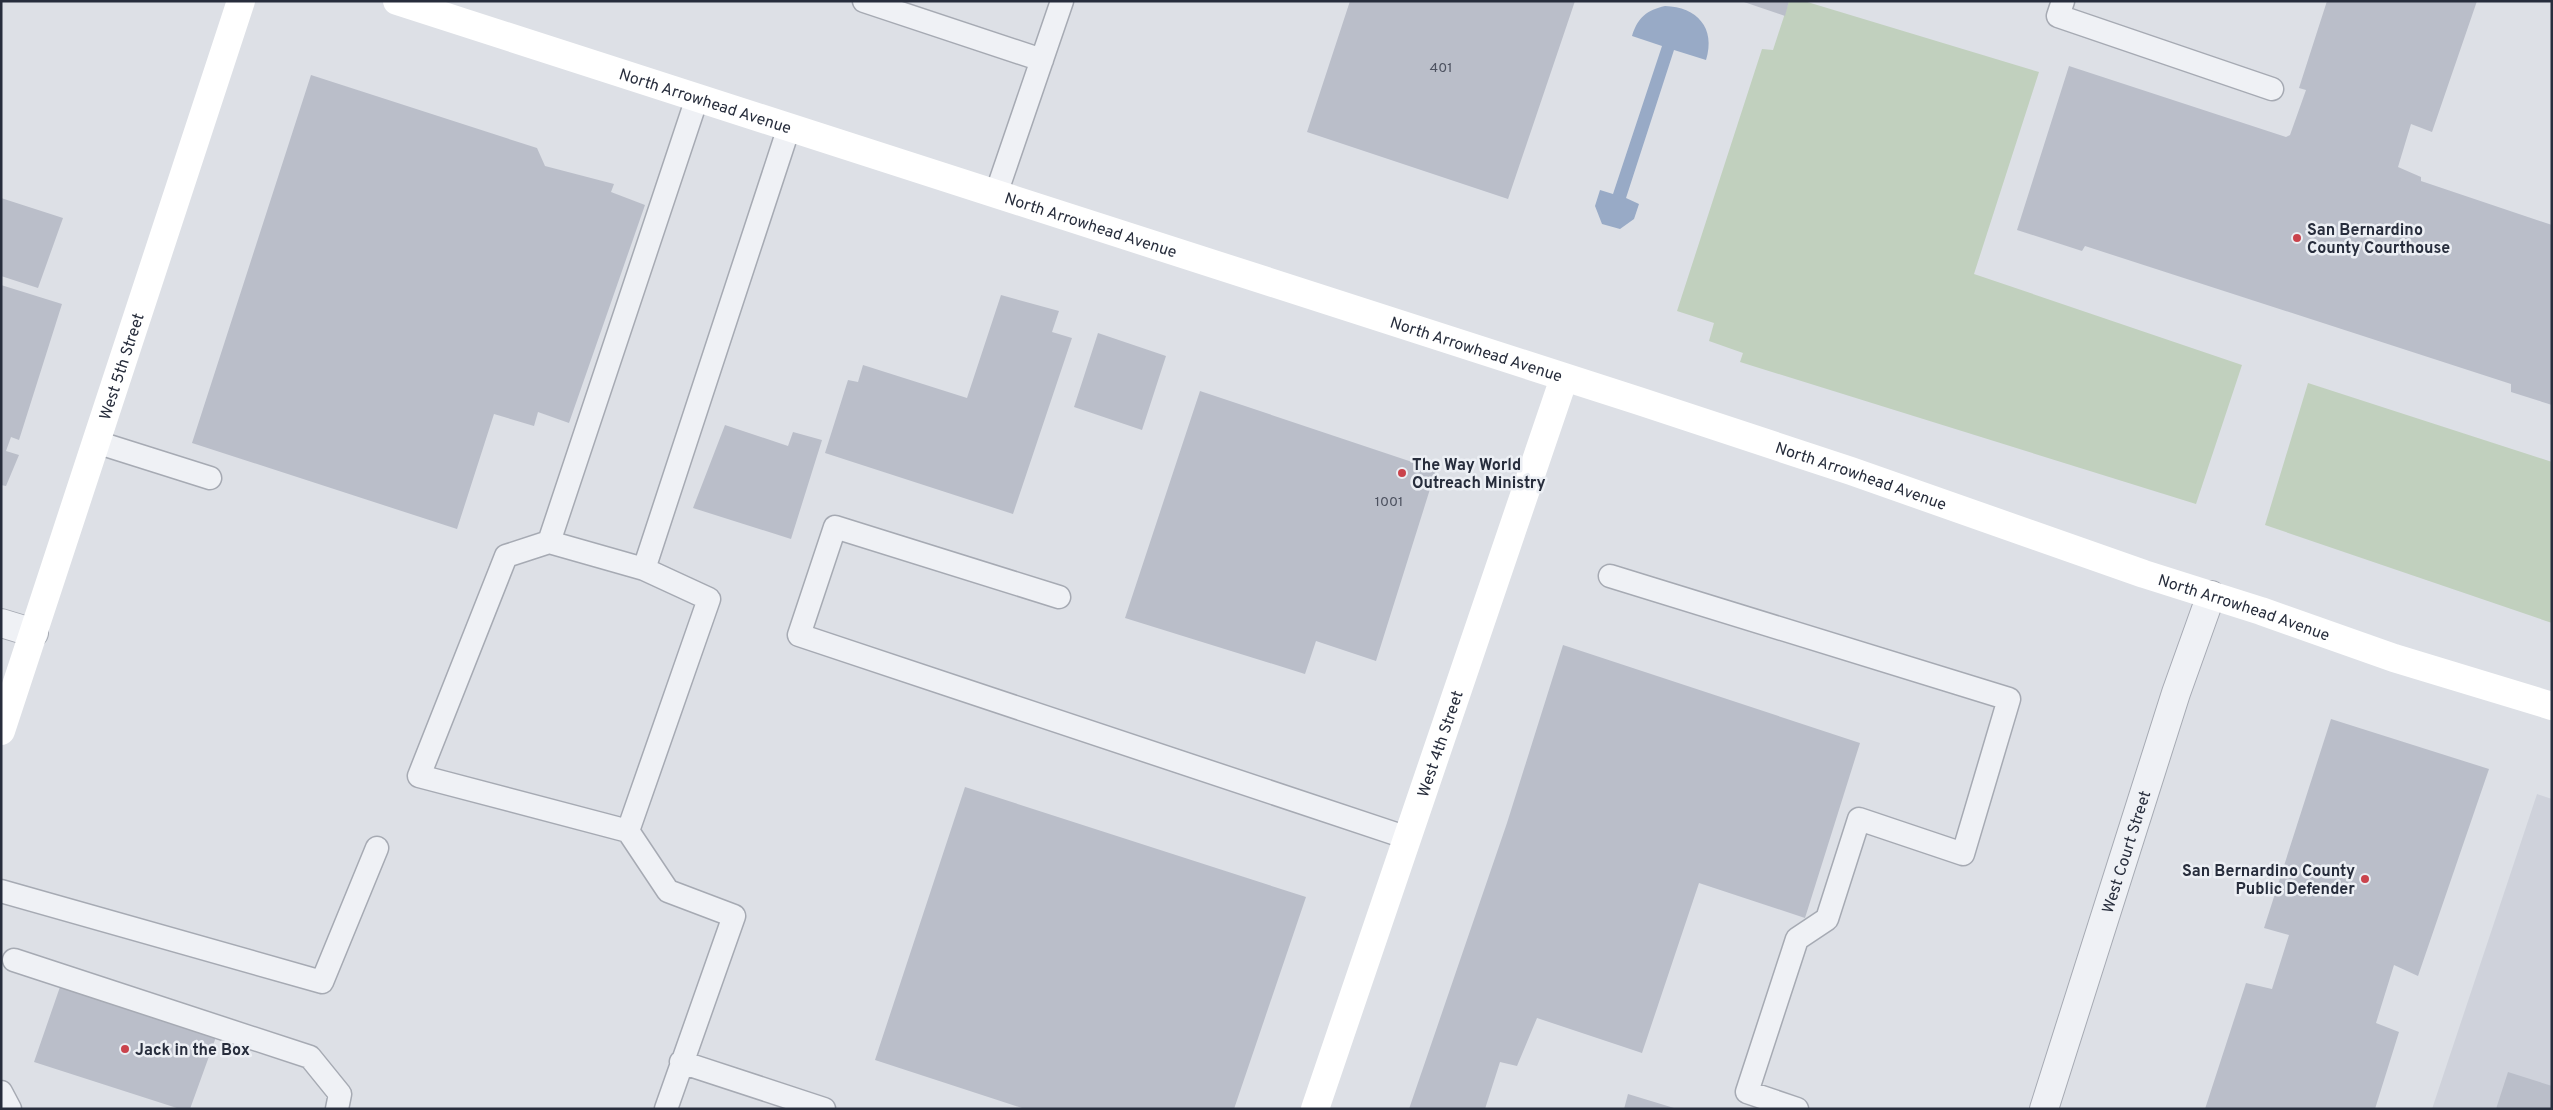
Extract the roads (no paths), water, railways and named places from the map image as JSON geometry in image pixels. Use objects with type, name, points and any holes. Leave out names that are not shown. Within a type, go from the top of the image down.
[{"type":"main road","name":"West 5th Street","points":[[1,731],[241,1]]},
{"type":"main road","name":"North Arrowhead Avenue","points":[[397,1],[1841,468],[2144,574],[2394,658],[2552,706]]},
{"type":"main road","name":"West 4th Street","points":[[1315,1109],[1564,378]]},
{"type":"street","name":"West Court Street","points":[[2044,1109],[2176,693],[2211,595]]},
{"type":"street","points":[[1,623],[34,633]]},
{"type":"lane","points":[[864,1],[1042,60]]},
{"type":"lane","points":[[996,194],[1062,1]]},
{"type":"lane","points":[[2063,1],[2058,16],[2272,89]]},
{"type":"lane","points":[[549,542],[697,98]]},
{"type":"lane","points":[[644,569],[789,127]]},
{"type":"lane","points":[[96,442],[210,478]]},
{"type":"lane","points":[[1059,597],[835,527],[799,635],[1408,838]]},
{"type":"lane","points":[[628,830],[709,598],[644,569],[549,542],[506,556],[419,776],[628,830],[668,891],[734,916],[666,1109]]},
{"type":"lane","points":[[1610,576],[2009,699],[1963,854],[1859,819],[1827,919],[1797,939],[1747,1092],[1797,1109]]},
{"type":"lane","points":[[1,891],[322,982],[377,848]]},
{"type":"lane","points":[[14,960],[310,1057],[340,1094],[337,1109]]},
{"type":"lane","points":[[681,1062],[824,1109]]},
{"type":"lane","points":[[1,1092],[10,1109]]},
{"type":"water","points":[[1665,6],[1686,10],[1701,21],[1706,29],[1708,38],[1706,60],[1674,50],[1626,198],[1639,204],[1634,219],[1620,229],[1602,224],[1595,206],[1600,190],[1613,194],[1662,46],[1632,36],[1637,24],[1644,15]]},
{"type":"place","name":"San Bernardino County Courthouse","points":[[2297,238]]},
{"type":"place","name":"The Way World Outreach Ministry","points":[[1402,473]]},
{"type":"place","name":"San Bernardino County Public Defender","points":[[2365,879]]},
{"type":"place","name":"Jack in the Box","points":[[125,1049]]}]
